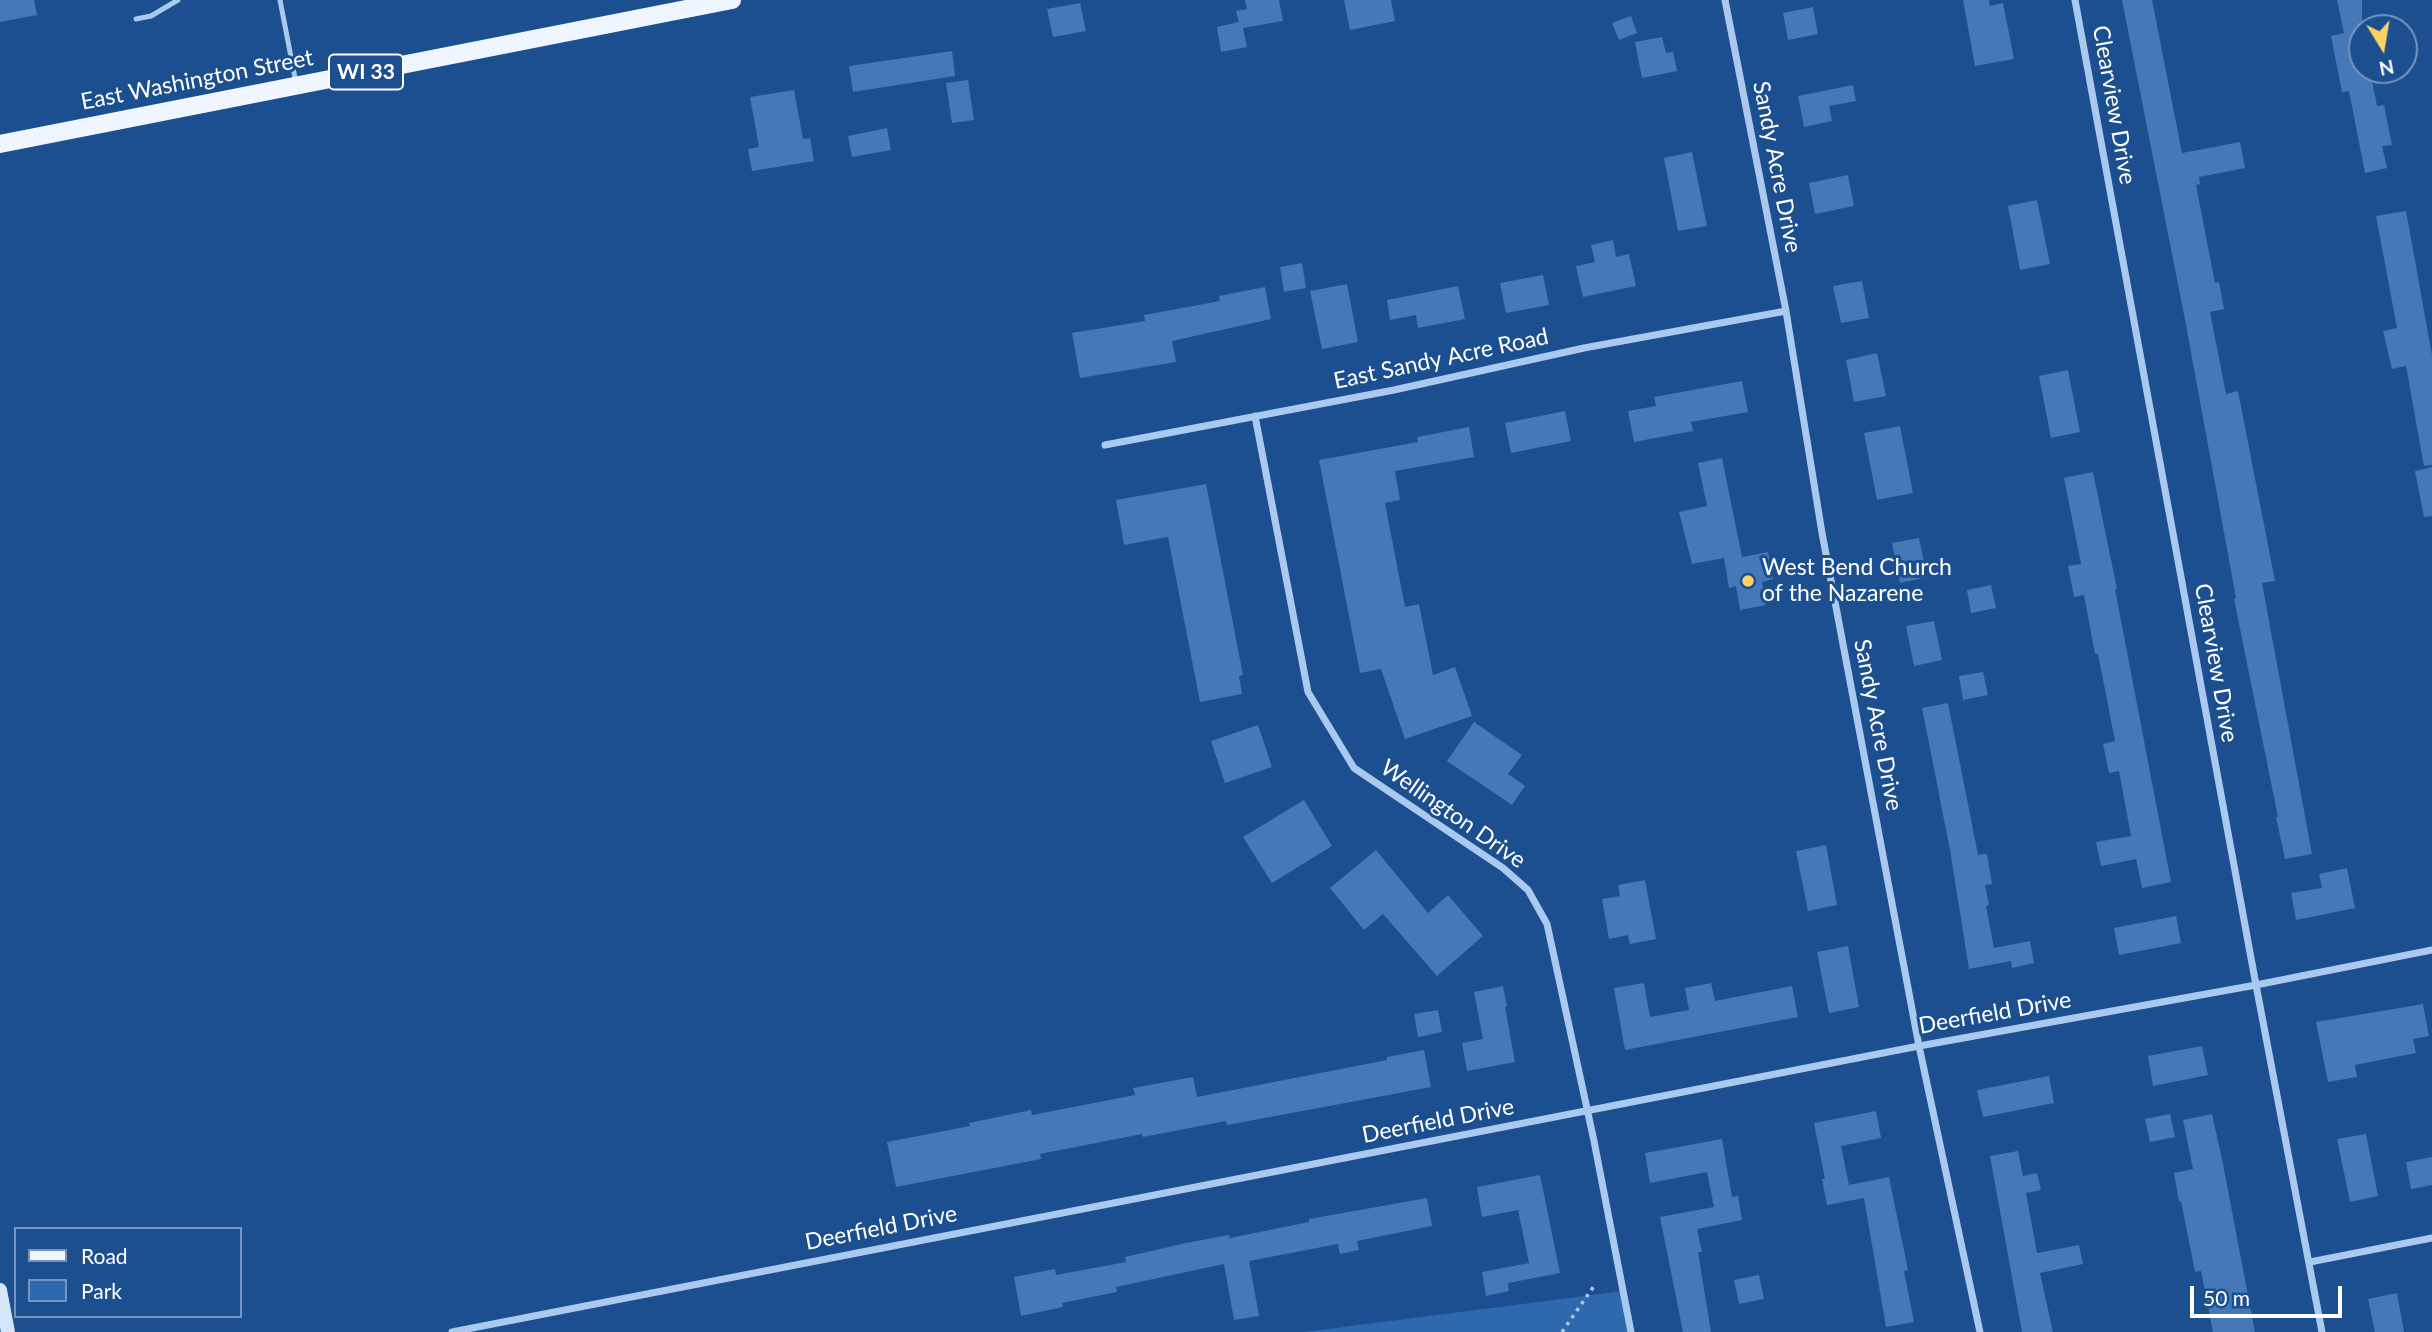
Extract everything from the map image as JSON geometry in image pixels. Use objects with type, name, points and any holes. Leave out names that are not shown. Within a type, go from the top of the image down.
[{"type":"main road","name":"East Washington Street","points":[[0,144],[732,0]]},
{"type":"street","name":"Sandy Acre Drive","points":[[1725,0],[1786,311],[1822,533],[1919,1046],[1980,1332]]},
{"type":"street","name":"Clearview Drive","points":[[2075,0],[2322,1332]]},
{"type":"street","name":"East Sandy Acre Road","points":[[1105,445],[1394,390],[1584,348],[1786,311]]},
{"type":"street","name":"Wellington Drive","points":[[1255,416],[1308,692],[1354,768],[1503,868],[1528,890],[1547,924],[1632,1332]]},
{"type":"street","name":"Deerfield Drive","points":[[452,1332],[1919,1046],[2432,950]]},
{"type":"street","points":[[2310,1262],[2432,1238]]},
{"type":"street","points":[[0,1290],[8,1332]]},
{"type":"lane","points":[[136,19],[151,16],[178,0]]},
{"type":"lane","points":[[280,0],[297,86]]},
{"type":"path","points":[[1562,1332],[1594,1286]]},
{"type":"green space","points":[[1624,1291],[1633,1332],[1304,1332]]},
{"type":"building","points":[[0,0],[34,0],[37,15],[0,22]]},
{"type":"building","points":[[1245,0],[1279,0],[1283,21],[1243,28],[1247,47],[1221,52],[1217,27],[1239,22],[1236,11],[1247,9]]},
{"type":"building","points":[[1344,0],[1391,0],[1395,21],[1350,30]]},
{"type":"building","points":[[1963,0],[1989,0],[1990,6],[2003,3],[2014,59],[1975,66]]},
{"type":"building","points":[[2122,0],[2152,0],[2182,153],[2240,142],[2245,168],[2199,177],[2200,184],[2196,185],[2215,283],[2219,282],[2224,309],[2210,312],[2226,394],[2238,391],[2275,581],[2262,583],[2312,854],[2285,859],[2234,599],[2236,598],[2186,325]]},
{"type":"building","points":[[2337,0],[2362,0],[2362,14],[2348,14],[2348,84],[2373,84],[2377,106],[2384,105],[2392,145],[2382,146],[2387,168],[2365,173],[2349,91],[2342,92],[2331,36],[2344,33]]},
{"type":"building","points":[[1080,3],[1086,31],[1053,37],[1047,9]]},
{"type":"building","points":[[1813,7],[1818,34],[1788,40],[1783,13]]},
{"type":"building","points":[[1631,16],[1637,33],[1619,40],[1612,23]]},
{"type":"building","points":[[1662,37],[1666,53],[1673,52],[1677,71],[1642,78],[1635,42]]},
{"type":"building","points":[[952,51],[955,76],[853,92],[849,66]]},
{"type":"building","points":[[968,80],[974,120],[952,123],[946,83]]},
{"type":"building","points":[[1853,85],[1856,101],[1829,106],[1832,121],[1804,127],[1798,96]]},
{"type":"building","points":[[794,90],[803,139],[810,138],[814,161],[752,171],[748,149],[759,147],[750,97]]},
{"type":"building","points":[[887,128],[891,150],[852,157],[848,136]]},
{"type":"building","points":[[1692,152],[1707,226],[1678,231],[1664,158]]},
{"type":"building","points":[[1848,175],[1854,206],[1815,214],[1809,183]]},
{"type":"building","points":[[2037,200],[2050,264],[2020,270],[2008,206]]},
{"type":"building","points":[[2406,211],[2432,355],[2432,465],[2424,466],[2406,366],[2392,369],[2383,331],[2397,328],[2376,216]]},
{"type":"building","points":[[1613,240],[1616,257],[1629,254],[1636,286],[1583,297],[1576,266],[1595,262],[1591,245]]},
{"type":"building","points":[[1302,263],[1306,288],[1284,292],[1280,267]]},
{"type":"building","points":[[1543,275],[1549,305],[1506,313],[1500,283]]},
{"type":"building","points":[[1862,281],[1869,318],[1841,323],[1833,286]]},
{"type":"building","points":[[1347,284],[1358,342],[1322,349],[1310,291]]},
{"type":"building","points":[[1458,286],[1465,319],[1418,328],[1416,315],[1390,320],[1387,300]]},
{"type":"building","points":[[1265,287],[1271,319],[1172,341],[1176,362],[1080,378],[1072,333],[1145,321],[1144,315],[1220,301],[1219,296]]},
{"type":"building","points":[[1877,353],[1886,396],[1854,402],[1846,360]]},
{"type":"building","points":[[2068,370],[2080,432],[2051,438],[2039,376]]},
{"type":"building","points":[[1742,381],[1748,412],[1691,422],[1693,431],[1634,442],[1628,411],[1656,406],[1654,397]]},
{"type":"building","points":[[1565,411],[1571,441],[1511,453],[1505,423]]},
{"type":"building","points":[[1900,426],[1913,493],[1877,500],[1864,433]]},
{"type":"building","points":[[1469,427],[1474,457],[1395,471],[1400,500],[1385,503],[1405,607],[1419,604],[1433,675],[1455,667],[1472,716],[1405,739],[1381,669],[1360,673],[1319,460],[1418,442],[1417,437]]},
{"type":"building","points":[[1722,458],[1742,557],[1768,552],[1773,579],[1762,582],[1766,605],[1740,610],[1736,586],[1729,588],[1724,558],[1692,564],[1679,512],[1707,506],[1698,463]]},
{"type":"building","points":[[2432,467],[2432,516],[2424,517],[2415,471]]},
{"type":"building","points":[[2093,472],[2171,882],[2142,888],[2136,859],[2101,866],[2096,842],[2131,836],[2119,771],[2109,773],[2103,744],[2115,741],[2098,654],[2095,654],[2084,595],[2074,597],[2068,566],[2081,564],[2064,478]]},
{"type":"building","points":[[1206,484],[1243,675],[1239,676],[1242,694],[1200,702],[1168,537],[1124,545],[1116,500]]},
{"type":"building","points":[[1919,538],[1927,577],[1900,583],[1892,543]]},
{"type":"building","points":[[1991,585],[1996,608],[1971,613],[1967,590]]},
{"type":"building","points":[[1934,621],[1942,660],[1914,666],[1906,626]]},
{"type":"building","points":[[1983,672],[1988,695],[1963,700],[1959,676]]},
{"type":"building","points":[[1948,703],[1978,855],[1987,854],[1992,884],[1985,885],[1989,905],[1986,906],[1994,948],[2030,941],[2034,963],[2012,968],[2011,961],[1969,969],[1950,850],[1922,708]]},
{"type":"building","points":[[1474,722],[1522,755],[1508,774],[1525,786],[1512,805],[1447,761]]},
{"type":"building","points":[[1258,725],[1272,767],[1225,783],[1211,741]]},
{"type":"building","points":[[1304,800],[1332,846],[1272,883],[1243,837]]},
{"type":"building","points":[[1826,845],[1837,905],[1808,911],[1796,851]]},
{"type":"building","points":[[1376,850],[1428,913],[1448,895],[1483,936],[1437,976],[1383,914],[1364,930],[1330,888]]},
{"type":"building","points":[[2347,868],[2355,908],[2296,920],[2291,893],[2322,888],[2319,874]]},
{"type":"building","points":[[1645,880],[1656,939],[1630,944],[1628,935],[1609,939],[1602,899],[1620,896],[1618,885]]},
{"type":"building","points":[[2176,916],[2181,943],[2119,955],[2114,928]]},
{"type":"building","points":[[1848,946],[1859,1007],[1829,1013],[1817,952]]},
{"type":"building","points":[[1644,983],[1650,1017],[1689,1010],[1685,988],[1711,983],[1715,1001],[1792,986],[1798,1017],[1625,1050],[1614,988]]},
{"type":"building","points":[[1503,986],[1515,1062],[1467,1071],[1462,1043],[1483,1039],[1474,992]]},
{"type":"building","points":[[2423,1004],[2429,1036],[2413,1039],[2416,1053],[2355,1065],[2357,1077],[2328,1082],[2316,1022]]},
{"type":"building","points":[[1438,1010],[1442,1032],[1418,1037],[1414,1014]]},
{"type":"building","points":[[2202,1046],[2208,1075],[2153,1086],[2148,1056]]},
{"type":"building","points":[[1424,1050],[1431,1087],[1227,1125],[1226,1121],[1143,1137],[1142,1134],[1040,1154],[1041,1159],[896,1187],[887,1142],[970,1126],[969,1123],[1031,1110],[1032,1115],[1135,1095],[1133,1088],[1193,1077],[1197,1097],[1387,1060],[1387,1057]]},
{"type":"building","points":[[2049,1076],[2054,1103],[1983,1117],[1977,1090]]},
{"type":"building","points":[[1876,1111],[1881,1138],[1841,1146],[1849,1185],[1889,1177],[1908,1270],[1904,1271],[1914,1322],[1886,1327],[1864,1198],[1827,1205],[1814,1123]]},
{"type":"building","points":[[2170,1114],[2175,1137],[2150,1142],[2145,1119]]},
{"type":"building","points":[[2212,1114],[2255,1332],[2213,1332],[2201,1271],[2195,1272],[2181,1201],[2179,1202],[2174,1173],[2193,1169],[2183,1120]]},
{"type":"building","points":[[2366,1134],[2378,1196],[2350,1202],[2337,1139]]},
{"type":"building","points":[[1722,1139],[1732,1197],[1738,1196],[1742,1220],[1697,1229],[1702,1252],[1698,1252],[1711,1332],[1683,1332],[1660,1217],[1714,1207],[1707,1172],[1650,1183],[1645,1153]]},
{"type":"building","points":[[2018,1151],[2023,1176],[2037,1173],[2041,1190],[2026,1193],[2037,1253],[2079,1245],[2083,1264],[2040,1273],[2053,1332],[2022,1332],[1990,1156]]},
{"type":"building","points":[[2432,1157],[2432,1185],[2411,1189],[2406,1162]]},
{"type":"building","points":[[1540,1175],[1560,1273],[1508,1283],[1509,1291],[1486,1296],[1482,1272],[1529,1263],[1518,1210],[1482,1217],[1477,1187]]},
{"type":"building","points":[[1427,1198],[1432,1226],[1357,1241],[1359,1250],[1340,1254],[1338,1244],[1249,1261],[1259,1316],[1234,1320],[1224,1264],[1116,1287],[1117,1292],[1062,1303],[1063,1307],[1021,1316],[1014,1277],[1055,1269],[1056,1275],[1126,1262],[1125,1257],[1186,1243],[1229,1235],[1230,1238],[1309,1222],[1309,1219]]},
{"type":"building","points":[[1759,1275],[1764,1299],[1739,1304],[1734,1280]]},
{"type":"building","points":[[2397,1293],[2404,1332],[2375,1332],[2368,1299]]},
{"type":"place","name":"West Bend Church of the Nazarene","points":[[1748,581]]}]
